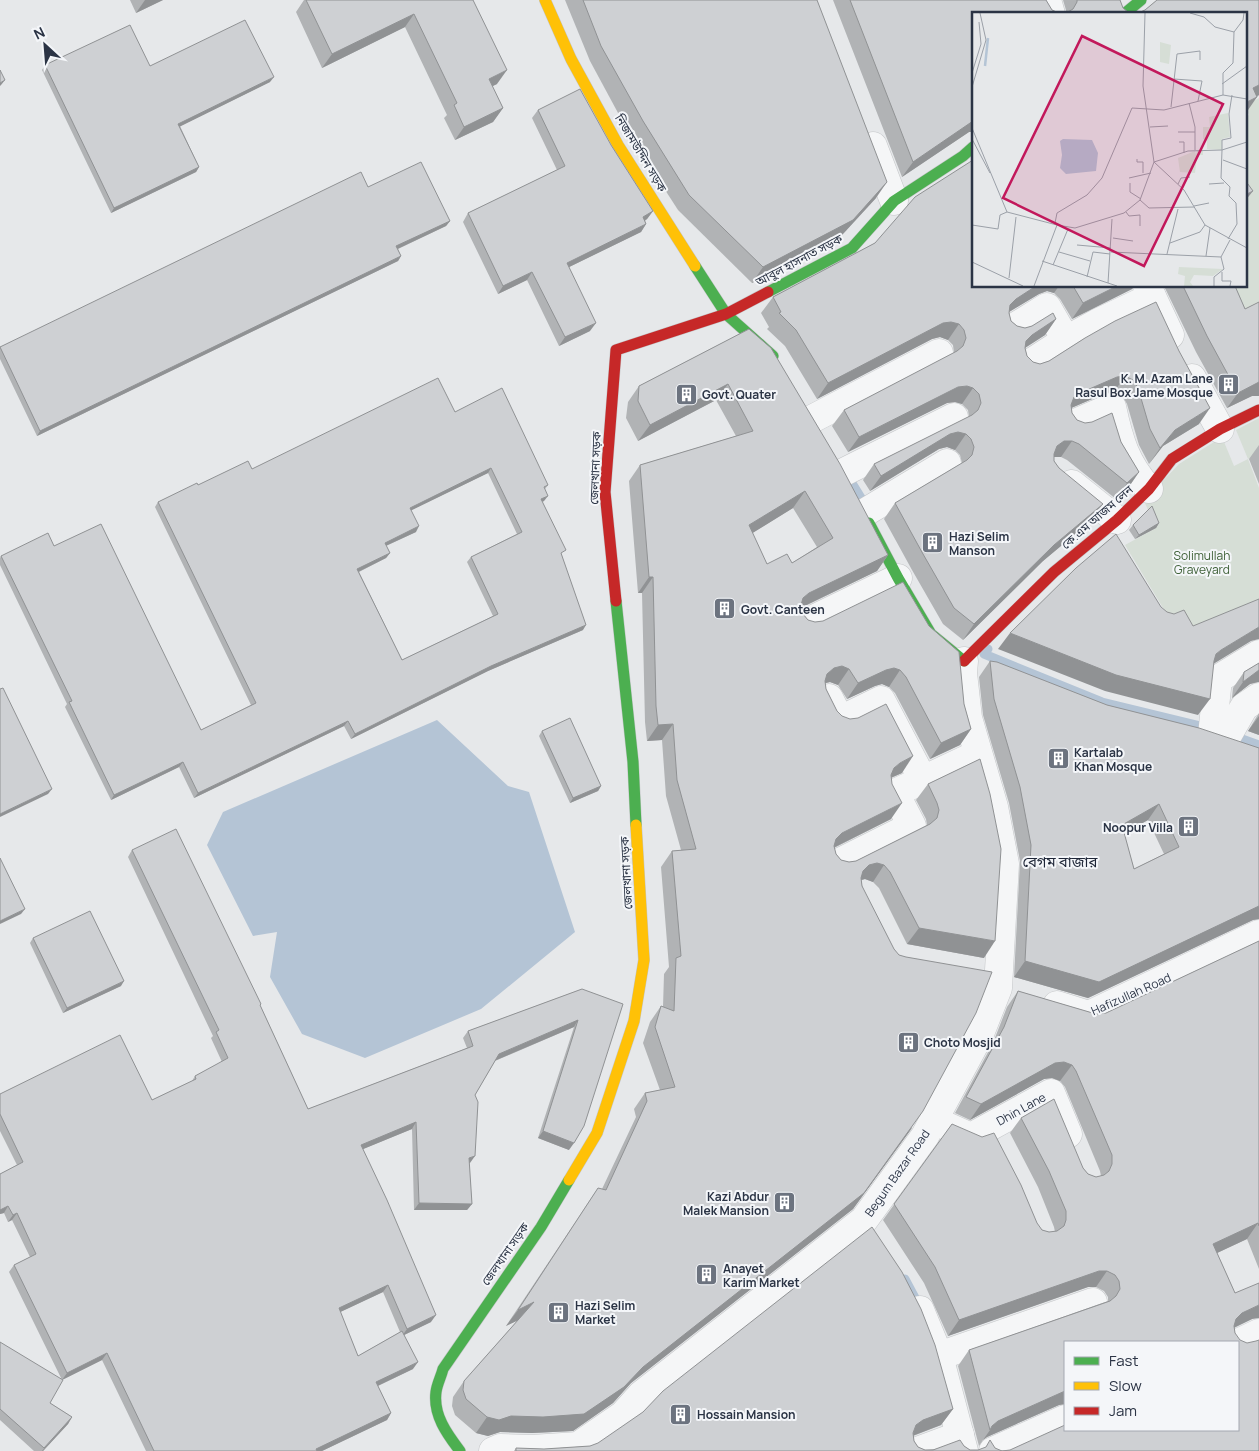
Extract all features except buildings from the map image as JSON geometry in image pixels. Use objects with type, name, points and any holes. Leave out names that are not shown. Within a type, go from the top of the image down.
[{"type":"street","name":"নিজামউদ্দিন সড়ক","points":[[545,0],[571,59],[618,145],[726,314],[772,354],[777,362]]},
{"type":"street","points":[[1126,12],[1141,0]]},
{"type":"street","points":[[862,119],[894,201]]},
{"type":"street","name":"আবুল হাসনাত সড়ক","points":[[726,314],[852,248],[894,201],[920,182],[963,156],[972,147]]},
{"type":"street","points":[[1029,364],[1150,291],[1182,359],[1220,429]]},
{"type":"street","points":[[1013,328],[1047,307],[1066,340]]},
{"type":"street","name":"জেলখানা সড়ক","points":[[460,1451],[448,1437],[439,1417],[436,1393],[444,1369],[541,1227],[597,1133],[634,1021],[644,960],[633,762],[605,492],[616,350],[726,314]]},
{"type":"street","points":[[810,419],[939,353]]},
{"type":"street","points":[[1075,423],[1112,407],[1121,446],[1140,480],[1149,489]]},
{"type":"street","name":"কে.এম আজম লেন","points":[[972,662],[1054,572],[1113,524],[1149,489],[1172,459],[1220,429],[1259,410]]},
{"type":"street","points":[[842,473],[954,417]]},
{"type":"street","points":[[947,463],[862,509],[898,578],[931,634],[972,662]]},
{"type":"street","points":[[1058,472],[1113,524],[1124,551]]},
{"type":"street","points":[[805,623],[898,578]]},
{"type":"street","points":[[1259,654],[1218,679],[1217,737],[1244,707],[1259,697]]},
{"type":"street","name":"Begum Bazar Road","points":[[493,1451],[500,1448],[578,1449],[624,1415],[641,1395],[864,1220],[925,1136],[979,1036],[999,982],[1005,864],[994,806],[968,718],[963,673],[972,662]]},
{"type":"street","points":[[829,698],[840,720],[881,700],[923,780]]},
{"type":"street","points":[[838,863],[912,826],[895,793],[978,754]]},
{"type":"street","name":"Hafizullah Road","points":[[971,971],[1030,997],[1089,1015],[1259,934]]},
{"type":"street","name":"Dhin Lane","points":[[934,1120],[971,1137],[1051,1093],[1079,1160]]},
{"type":"street","name":"Dhin Lane","points":[[989,1127],[1002,1152]]},
{"type":"street","points":[[864,1220],[879,1243]]},
{"type":"street","points":[[908,1286],[939,1356],[962,1443],[917,1451]]},
{"type":"street","points":[[939,1356],[1092,1302]]},
{"type":"street","points":[[1239,1343],[1259,1333]]},
{"type":"street","points":[[993,1451],[1064,1419]]},
{"type":"green space","points":[[1259,98],[1259,310],[1234,322],[1220,288],[1246,288],[1246,116],[1249,115],[1246,105]]},
{"type":"green space","points":[[1259,418],[1259,454],[1248,459],[1236,430]]},
{"type":"green space","name":"Solimullah Graveyard","points":[[1222,437],[1234,466],[1248,459],[1259,488],[1259,609],[1183,641],[1125,545],[1156,528],[1144,501],[1179,464]]},
{"type":"water","points":[[437,720],[508,786],[529,792],[575,932],[481,1009],[365,1058],[302,1034],[270,977],[277,932],[253,936],[207,845],[223,812]]},
{"type":"waterway","points":[[847,475],[868,509]]},
{"type":"waterway","points":[[988,649],[984,654],[1102,702],[1209,728]]},
{"type":"waterway","points":[[1231,735],[1259,745]]},
{"type":"waterway","points":[[905,1279],[920,1307]]},
{"type":"traffic: fast","points":[[1126,12],[1141,0]]},
{"type":"traffic: fast","points":[[768,292],[852,248],[894,201],[963,156],[972,148]]},
{"type":"traffic: fast","points":[[695,266],[726,314],[773,356]]},
{"type":"traffic: fast","points":[[869,523],[898,578],[931,634],[964,661]]},
{"type":"traffic: fast","points":[[616,601],[633,762],[636,825]]},
{"type":"traffic: fast","points":[[460,1451],[442,1424],[437,1409],[436,1392],[443,1369],[541,1227],[569,1180]]},
{"type":"traffic: slow","points":[[545,0],[571,59],[618,145],[695,266]]},
{"type":"traffic: slow","points":[[569,1180],[597,1133],[634,1021],[644,960],[636,825]]},
{"type":"traffic: jam","points":[[616,601],[605,492],[616,350],[726,314],[768,292]]},
{"type":"traffic: jam","points":[[964,661],[1054,572],[1117,520],[1149,489],[1172,459],[1220,429],[1259,410]]},
{"type":"place","name":"K. M. Azam Lane Rasul Box Jame Mosque","points":[[1229,385]]},
{"type":"place","name":"Govt. Quater","points":[[686,394]]},
{"type":"place","name":"Hazi Selim Manson","points":[[933,543]]},
{"type":"place","name":"Govt. Canteen","points":[[725,609]]},
{"type":"place","name":"Kartalab Khan Mosque","points":[[1058,759]]},
{"type":"place","name":"Noopur Villa","points":[[1189,827]]},
{"type":"place","name":"Choto Mosjid","points":[[908,1042]]},
{"type":"place","name":"Kazi Abdur Malek Mansion","points":[[785,1203]]},
{"type":"place","name":"Anayet Karim Market","points":[[707,1275]]},
{"type":"place","name":"Hazi Selim Market","points":[[559,1312]]},
{"type":"place","name":"Hossain Mansion","points":[[681,1414]]},
{"type":"district","name":"বেগম বাজার","points":[[1060,861]]}]
